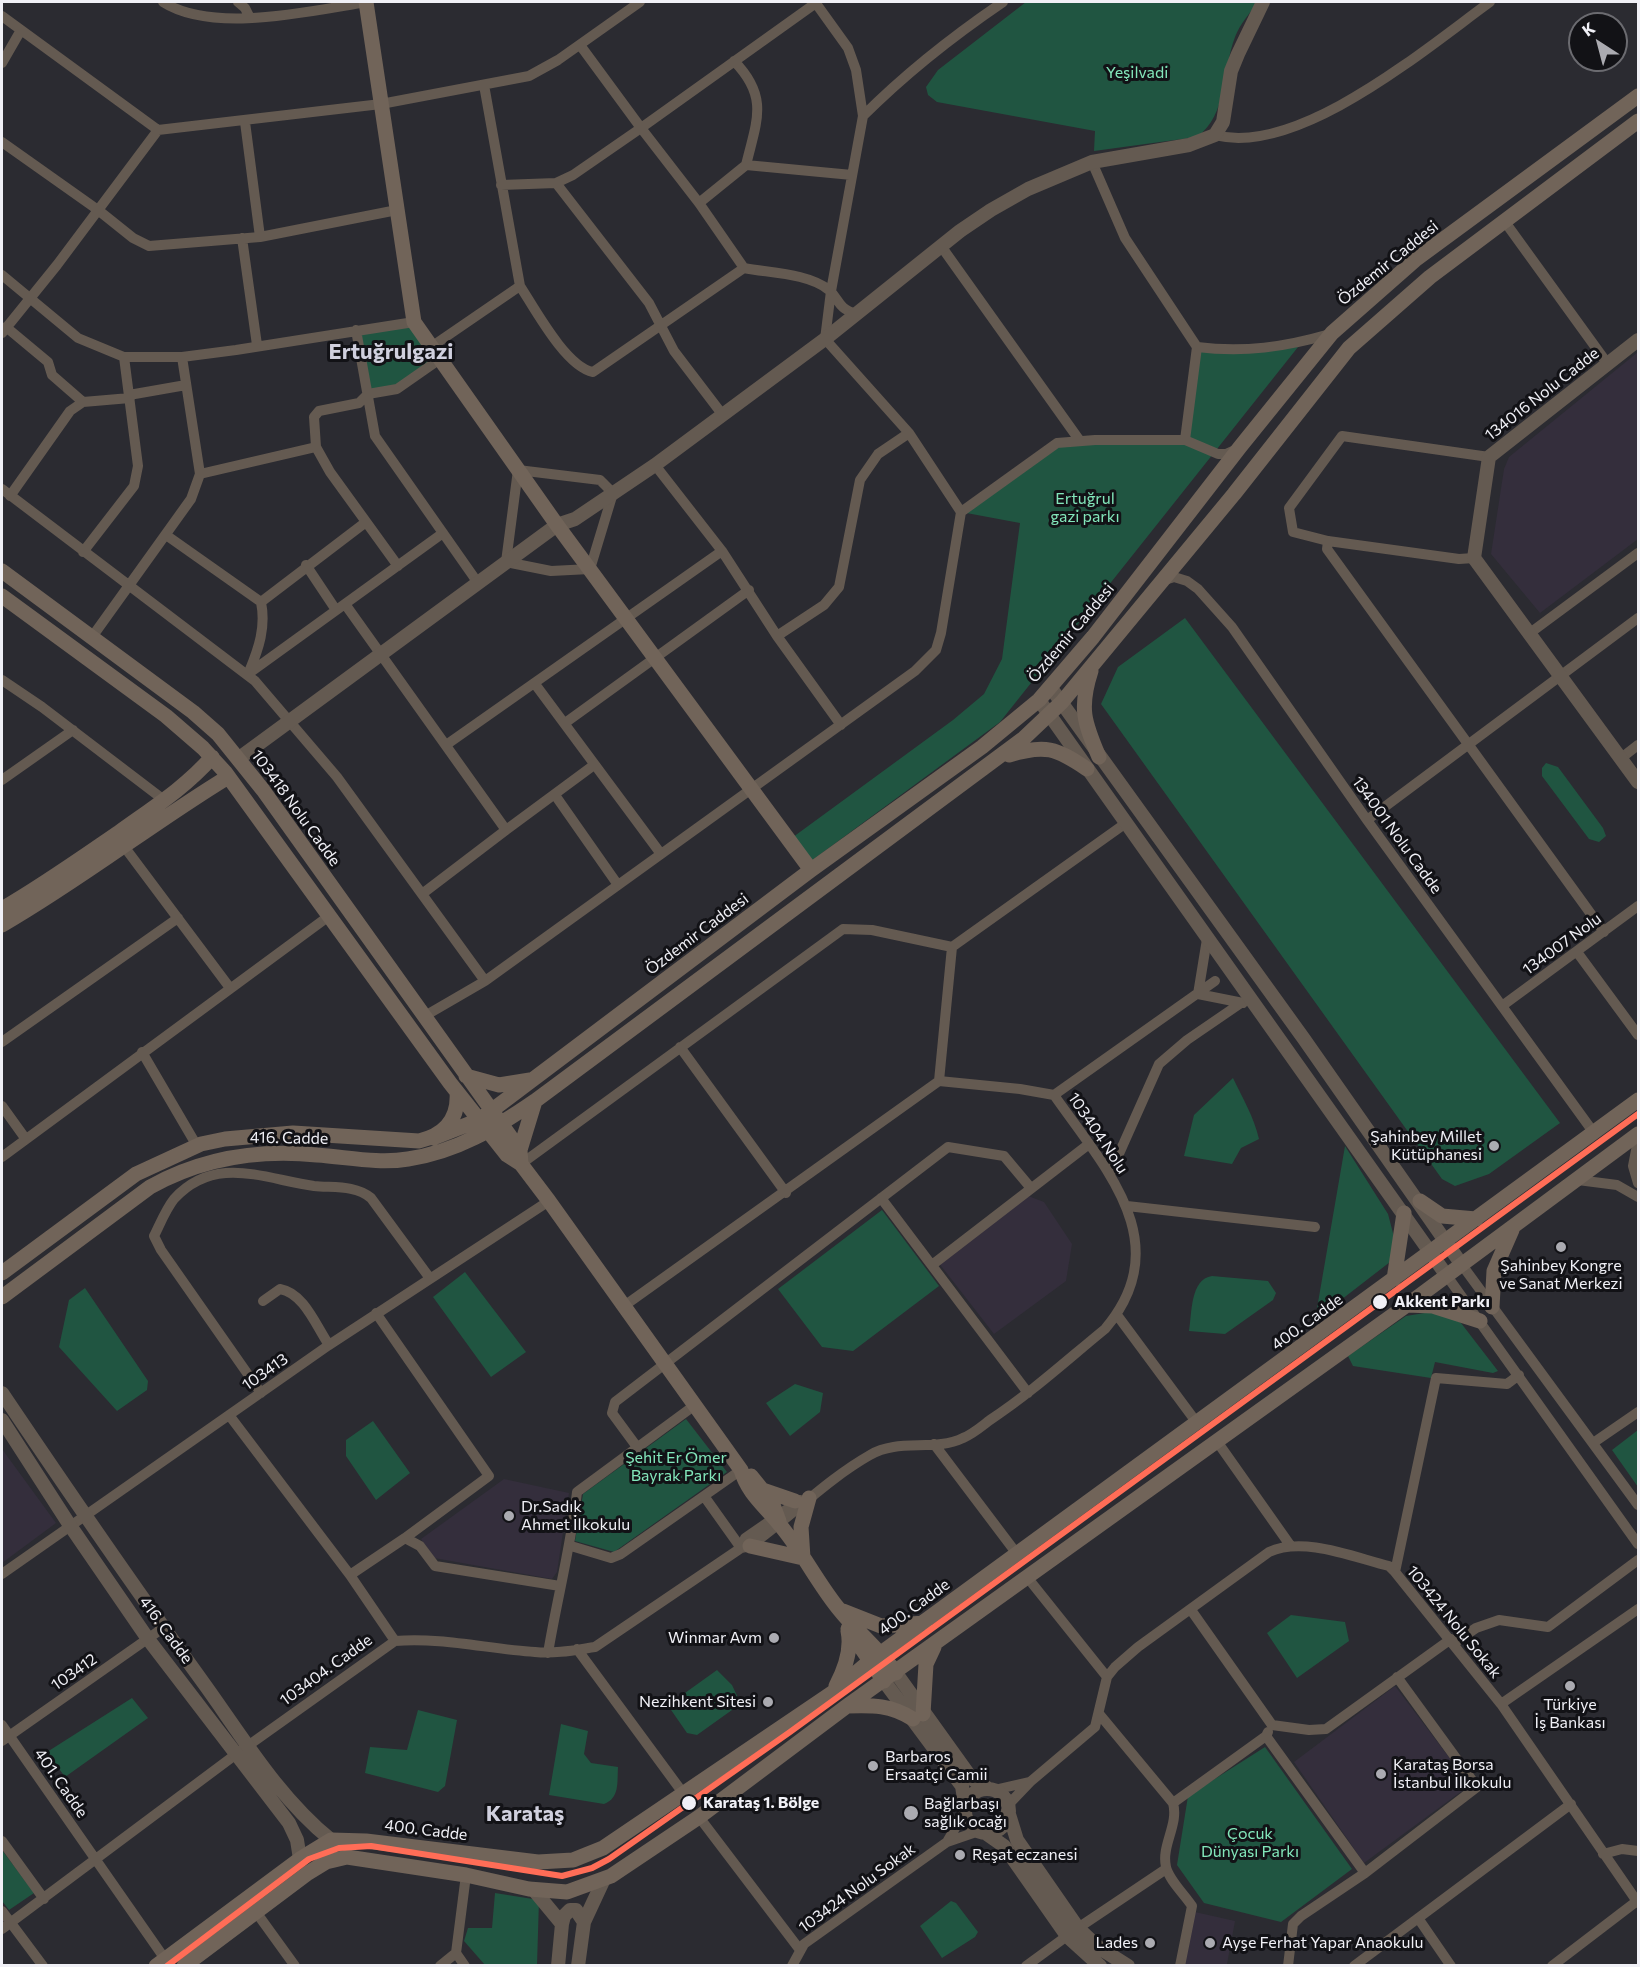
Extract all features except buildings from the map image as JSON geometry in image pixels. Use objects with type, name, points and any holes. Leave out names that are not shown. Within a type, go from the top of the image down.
[{"type":"main road","points":[[367,2],[414,321],[556,525],[811,870]]},
{"type":"main road","name":"Özdemir Caddesi","points":[[2,1273],[136,1174],[197,1146],[225,1139],[293,1133],[406,1142],[483,1126],[492,1111],[811,870],[982,747],[1039,700],[1051,688],[1332,333],[1415,260],[1638,96]]},
{"type":"main road","points":[[502,1124],[805,898],[997,759],[1050,714],[1248,477],[1349,348],[1414,290],[1638,121]]},
{"type":"main road","name":"103418 Nolu Cadde","points":[[2,571],[193,712],[218,734],[502,1124],[521,1157]]},
{"type":"main road","points":[[2,596],[166,716],[212,757],[501,1149]]},
{"type":"main road","points":[[1092,665],[1083,700],[1084,724],[1100,757]]},
{"type":"main road","points":[[997,759],[1028,749],[1049,748],[1063,753],[1087,769]]},
{"type":"main road","points":[[2,909],[38,889],[164,800],[194,777],[212,757]]},
{"type":"main road","points":[[2,925],[53,894],[123,845],[228,777]]},
{"type":"main road","points":[[466,1076],[482,1082],[509,1085],[528,1081],[546,1072]]},
{"type":"main road","points":[[433,1138],[452,1121],[457,1108],[457,1092]]},
{"type":"main road","name":"400. Cadde","points":[[331,1840],[366,1840],[556,1863],[579,1858],[603,1848],[832,1693],[876,1657],[1638,1100]]},
{"type":"main road","points":[[521,1157],[535,1101]]},
{"type":"main road","name":"416. Cadde","points":[[2,1297],[150,1187],[176,1173],[220,1159],[261,1152],[381,1161],[406,1159],[442,1152],[466,1143],[483,1126],[502,1124]]},
{"type":"main road","points":[[184,1965],[308,1873],[326,1862],[347,1857],[465,1875],[533,1889],[567,1892],[604,1879],[699,1817],[1215,1440],[1448,1276],[1638,1134]]},
{"type":"main road","points":[[466,1143],[501,1149],[521,1157],[549,1201],[741,1470],[763,1490],[777,1519],[802,1558],[890,1677]]},
{"type":"main road","points":[[1419,1201],[1443,1216],[1476,1219]]},
{"type":"main road","points":[[1394,1279],[1404,1213]]},
{"type":"main road","points":[[1492,1307],[1494,1271],[1513,1227]]},
{"type":"main road","points":[[1407,1305],[1432,1306],[1480,1321]]},
{"type":"main road","points":[[741,1470],[745,1483],[777,1519]]},
{"type":"main road","points":[[763,1490],[802,1499],[802,1558]]},
{"type":"main road","points":[[745,1547],[802,1558]]},
{"type":"main road","points":[[838,1609],[881,1626],[924,1623]]},
{"type":"main road","points":[[832,1693],[847,1659],[850,1642],[838,1609]]},
{"type":"main road","points":[[847,1629],[876,1657]]},
{"type":"main road","points":[[848,1706],[885,1706],[918,1716],[926,1665],[937,1642]]},
{"type":"main road","points":[[161,1962],[300,1859],[331,1840]]},
{"type":"street","points":[[163,2],[191,15],[250,18],[279,17],[367,2]]},
{"type":"street","points":[[238,2],[245,8],[250,18]]},
{"type":"street","points":[[2,16],[158,130],[381,105],[529,76],[580,45],[640,2]]},
{"type":"street","points":[[423,1017],[485,981],[915,671],[936,650],[961,512],[909,433],[825,339],[831,291],[863,116],[856,70],[848,48],[815,2],[573,176],[556,183],[501,185]]},
{"type":"street","points":[[863,116],[894,85],[951,38],[1004,2]]},
{"type":"street","points":[[1215,135],[1223,122],[1232,71],[1238,54],[1263,2]]},
{"type":"street","points":[[238,759],[556,525],[575,519],[655,465],[825,339],[940,246],[991,210],[1028,189],[1092,162],[1189,145],[1215,135],[1234,140],[1266,135],[1301,124],[1339,105],[1408,63],[1490,2]]},
{"type":"street","points":[[2,63],[21,30]]},
{"type":"street","points":[[580,45],[699,203],[744,267],[812,281],[831,291],[838,305],[856,314]]},
{"type":"street","points":[[699,203],[746,165],[757,100],[755,88],[734,61]]},
{"type":"street","points":[[484,85],[520,286],[567,354],[582,370],[592,372],[606,365],[744,267]]},
{"type":"street","points":[[245,122],[260,237]]},
{"type":"street","points":[[83,402],[52,375],[48,362],[4,330],[158,130]]},
{"type":"street","points":[[2,142],[98,210],[133,238],[149,246],[260,237],[397,210]]},
{"type":"street","points":[[1092,162],[1125,238],[1197,347],[1185,440]]},
{"type":"street","points":[[746,165],[852,175]]},
{"type":"street","points":[[556,183],[649,303],[674,351],[722,414]]},
{"type":"street","points":[[1505,222],[1607,363]]},
{"type":"street","points":[[242,238],[257,345]]},
{"type":"street","points":[[940,246],[1080,441]]},
{"type":"street","points":[[2,275],[78,338],[124,357],[182,357],[414,321]]},
{"type":"street","points":[[398,566],[316,447],[314,417],[319,411],[359,403],[368,394],[397,389],[436,353],[520,286]]},
{"type":"street","points":[[356,330],[375,436],[478,583]]},
{"type":"street","points":[[1197,347],[1249,351],[1302,342],[1332,333]]},
{"type":"street","name":"134016 Nolu Cadde","points":[[1474,558],[1489,457],[1638,339]]},
{"type":"street","points":[[83,552],[134,486],[137,476],[138,466],[124,357]]},
{"type":"street","points":[[92,638],[191,499],[200,474],[182,357]]},
{"type":"street","points":[[186,385],[83,402],[70,411],[6,492],[248,674],[337,777],[485,981]]},
{"type":"street","points":[[777,636],[824,605],[839,587],[860,480],[878,454],[909,433]]},
{"type":"street","points":[[1489,457],[1342,436],[1289,508],[1293,532],[1328,541],[1459,559],[1474,558],[1638,782]]},
{"type":"street","points":[[961,512],[1057,443],[1185,440],[1212,453],[1226,454],[1240,447]]},
{"type":"street","points":[[200,474],[316,447]]},
{"type":"street","points":[[1212,453],[1217,464],[1216,478]]},
{"type":"street","points":[[655,465],[722,551],[777,636],[841,725]]},
{"type":"street","points":[[506,562],[518,470],[600,480],[613,494]]},
{"type":"street","points":[[506,562],[551,571],[590,569],[613,494]]},
{"type":"street","points":[[261,602],[366,522]]},
{"type":"street","points":[[248,674],[443,533]]},
{"type":"street","points":[[166,535],[261,602],[264,618],[262,636],[248,674]]},
{"type":"street","points":[[1328,541],[1327,549],[1604,932]]},
{"type":"street","points":[[446,745],[722,551]]},
{"type":"street","points":[[1530,633],[1638,553]]},
{"type":"street","points":[[306,566],[382,654],[506,830]]},
{"type":"street","name":"134001 Nolu Cadde","points":[[1161,581],[1174,577],[1187,581],[1198,589],[1232,627],[1367,820],[1594,1133]]},
{"type":"street","points":[[565,723],[749,590]]},
{"type":"street","points":[[1367,820],[1638,618]]},
{"type":"street","points":[[2,680],[73,730],[164,800]]},
{"type":"street","points":[[535,684],[662,854]]},
{"type":"street","points":[[1051,688],[1419,1201],[1492,1307],[1638,1504]]},
{"type":"street","points":[[1039,700],[1638,1544]]},
{"type":"street","points":[[2,780],[73,730]]},
{"type":"street","points":[[1620,759],[1638,745]]},
{"type":"street","points":[[422,894],[594,765]]},
{"type":"street","points":[[555,795],[618,885]]},
{"type":"street","points":[[521,1157],[680,1047],[843,929],[872,930],[952,947],[1126,823]]},
{"type":"street","points":[[123,845],[230,988]]},
{"type":"street","name":"134007 Nolu","points":[[1503,1006],[1638,906]]},
{"type":"street","points":[[2,1157],[329,916]]},
{"type":"street","points":[[2,1042],[178,918]]},
{"type":"street","points":[[1198,994],[1207,939]]},
{"type":"street","points":[[624,1306],[939,1082],[952,947]]},
{"type":"street","points":[[1576,952],[1638,1035]]},
{"type":"street","points":[[1054,1095],[1215,981]]},
{"type":"street","points":[[1198,994],[1256,1006]]},
{"type":"street","points":[[1110,1174],[1159,1064],[1187,1040],[1241,1003]]},
{"type":"street","points":[[680,1047],[786,1193]]},
{"type":"street","points":[[142,1052],[197,1146]]},
{"type":"street","name":"103404 Nolu","points":[[802,1499],[871,1454],[896,1446],[934,1444],[963,1439],[1028,1393],[1105,1329],[1117,1315],[1130,1289],[1136,1262],[1135,1233],[1127,1206],[1110,1174],[1054,1095],[1020,1089],[939,1082]]},
{"type":"street","points":[[2,1106],[25,1138]]},
{"type":"street","points":[[1638,1140],[1633,1166],[1638,1183]]},
{"type":"street","points":[[932,1265],[1030,1187],[1089,1144]]},
{"type":"street","points":[[637,1447],[612,1413],[615,1402],[948,1147],[1004,1156],[1030,1187]]},
{"type":"street","points":[[261,1393],[161,1250],[154,1236],[174,1199],[195,1182],[215,1173],[241,1171],[313,1186],[362,1190],[371,1198],[429,1277]]},
{"type":"street","points":[[1578,1180],[1617,1185],[1638,1197]]},
{"type":"street","points":[[881,1198],[1028,1393]]},
{"type":"street","name":"103413","points":[[2,1574],[83,1514],[329,1345],[429,1277],[549,1201]]},
{"type":"street","points":[[1127,1206],[1315,1227]]},
{"type":"street","points":[[262,1301],[280,1289],[289,1290],[299,1299],[329,1345]]},
{"type":"street","points":[[351,1575],[489,1476],[376,1313]]},
{"type":"street","points":[[1117,1315],[1197,1423]]},
{"type":"street","points":[[1395,1572],[1436,1378],[1507,1384],[1519,1375]]},
{"type":"street","points":[[2,1393],[83,1514],[248,1745],[303,1818],[331,1840]]},
{"type":"street","points":[[548,1653],[560,1586],[571,1546],[577,1492],[695,1405]]},
{"type":"street","points":[[1593,1443],[1638,1412]]},
{"type":"street","points":[[229,1415],[351,1575],[395,1641]]},
{"type":"street","name":"416. Cadde","points":[[2,1420],[69,1524],[148,1639],[289,1823],[297,1840],[300,1859]]},
{"type":"street","points":[[981,1832],[999,1829],[1006,1821],[1008,1808],[1030,1782],[1090,1734],[1100,1714],[1107,1677],[1138,1647],[1269,1552],[1290,1545],[1215,1440]]},
{"type":"street","points":[[934,1444],[1017,1554]]},
{"type":"street","points":[[571,1546],[611,1558],[741,1470]]},
{"type":"street","points":[[704,1496],[745,1547]]},
{"type":"street","name":"103404. Cadde","points":[[6,1926],[248,1745],[395,1641],[416,1639],[548,1653],[568,1653],[577,1649],[595,1647],[745,1547],[802,1499]]},
{"type":"street","points":[[405,1538],[420,1546],[435,1566],[560,1586]]},
{"type":"street","name":"103424 Nolu Sokak","points":[[1290,1545],[1300,1544],[1389,1566],[1395,1572],[1501,1704],[1638,1902]]},
{"type":"street","points":[[1191,1610],[1272,1725],[1309,1730],[1326,1729],[1452,1641],[1476,1628],[1499,1620],[1548,1627],[1638,1560]]},
{"type":"street","points":[[1027,1577],[1107,1677]]},
{"type":"street","points":[[1501,1704],[1638,1609]]},
{"type":"street","name":"103412","points":[[5,1739],[163,1628]]},
{"type":"street","points":[[577,1649],[682,1793]]},
{"type":"street","points":[[890,1677],[918,1716],[962,1786],[970,1825],[1004,1846],[1100,1965]]},
{"type":"street","points":[[1288,1965],[1293,1924],[1365,1873],[1477,1787],[1398,1677]]},
{"type":"street","points":[[1100,1714],[1173,1803],[1176,1814],[1165,1854],[1166,1869],[1192,1906],[1180,1965]]},
{"type":"street","points":[[918,1716],[972,1779],[1003,1796],[1017,1840],[1073,1932],[1128,1965]]},
{"type":"street","name":"401. Cadde","points":[[2,1725],[5,1739],[97,1859],[161,1962]]},
{"type":"street","points":[[1173,1803],[1266,1736],[1272,1725]]},
{"type":"street","points":[[1266,1736],[1365,1873]]},
{"type":"street","points":[[965,1808],[974,1792],[1030,1782]]},
{"type":"street","points":[[1354,1965],[1571,1804]]},
{"type":"street","name":"103424 Nolu Sokak","points":[[947,1842],[965,1808]]},
{"type":"street","points":[[699,1817],[800,1950]]},
{"type":"street","name":"103424 Nolu Sokak","points":[[792,1965],[804,1944],[947,1842],[981,1832]]},
{"type":"street","points":[[2,1841],[44,1899]]},
{"type":"street","points":[[1603,1854],[1614,1850],[1638,1851]]},
{"type":"street","points":[[1026,1965],[1166,1869]]},
{"type":"street","points":[[465,1875],[456,1953],[465,1965]]},
{"type":"street","points":[[578,1965],[584,1922],[604,1879]]},
{"type":"street","points":[[533,1889],[562,1924]]},
{"type":"street","points":[[1551,1965],[1638,1902]]},
{"type":"street","points":[[558,1965],[564,1916],[570,1910],[576,1910],[584,1922]]},
{"type":"street","points":[[2,1911],[6,1926],[43,1965]]},
{"type":"street","points":[[256,1912],[295,1965]]},
{"type":"street","points":[[1418,1918],[1451,1965]]},
{"type":"street","points":[[440,1965],[456,1953]]},
{"type":"shaded area","points":[[1638,352],[1638,539],[1540,613],[1491,554],[1504,469],[1509,457]]},
{"type":"shaded area","points":[[1023,1194],[1044,1202],[1072,1244],[1066,1281],[994,1334],[938,1262]]},
{"type":"shaded area","points":[[2,1449],[56,1523],[2,1563]]},
{"type":"shaded area","name":"Dr.Sadık Ahmet İlkokulu","points":[[504,1479],[569,1493],[557,1572],[552,1579],[434,1558],[421,1539]]},
{"type":"shaded area","name":"Karataş Borsa İstanbul İlkokulu","points":[[1395,1686],[1470,1785],[1364,1863],[1294,1762]]},
{"type":"shaded area","name":"Ayşe Ferhat Yapar Anaokulu","points":[[1195,1912],[1235,1921],[1227,1964],[1184,1964]]},
{"type":"green space","name":"Yeşilvadi","points":[[1026,2],[1258,2],[1242,23],[1235,37],[1223,91],[1214,116],[1197,137],[1094,151],[1095,131],[937,102],[928,95],[926,87],[938,70]]},
{"type":"green space","points":[[414,322],[440,359],[397,389],[368,394],[356,330]]},
{"type":"green space","name":"Ertuğrul gazi parkı","points":[[1302,342],[1000,722],[807,864],[789,840],[953,720],[984,694],[1002,659],[1020,523],[961,512],[1057,443],[1185,440],[1197,347]]},
{"type":"green space","points":[[1185,618],[1560,1123],[1489,1174],[1455,1186],[1442,1179],[1101,704],[1118,667]]},
{"type":"green space","points":[[1546,763],[1558,767],[1603,828],[1606,836],[1599,842],[1589,839],[1542,776],[1542,768]]},
{"type":"green space","points":[[1233,1078],[1259,1139],[1241,1148],[1232,1164],[1184,1156],[1194,1115]]},
{"type":"green space","points":[[1345,1146],[1388,1214],[1394,1237],[1390,1262],[1315,1320]]},
{"type":"green space","points":[[882,1210],[939,1286],[853,1351],[822,1347],[778,1289]]},
{"type":"green space","points":[[465,1272],[526,1352],[491,1377],[433,1297]]},
{"type":"green space","points":[[1212,1276],[1268,1281],[1276,1293],[1273,1300],[1225,1334],[1189,1331],[1196,1290],[1200,1283]]},
{"type":"green space","points":[[85,1288],[148,1381],[147,1390],[117,1411],[59,1347],[69,1300]]},
{"type":"green space","points":[[1437,1311],[1461,1323],[1498,1371],[1493,1373],[1435,1362],[1431,1378],[1353,1366],[1348,1356],[1406,1316]]},
{"type":"green space","points":[[795,1384],[823,1393],[820,1412],[790,1436],[766,1403]]},
{"type":"green space","name":"Şehit Er Ömer Bayrak Parkı","points":[[686,1419],[727,1472],[614,1552],[575,1541],[583,1494]]},
{"type":"green space","points":[[373,1421],[410,1473],[376,1500],[346,1456],[346,1440]]},
{"type":"green space","points":[[1638,1430],[1638,1487],[1612,1450]]},
{"type":"green space","points":[[1291,1615],[1345,1622],[1349,1641],[1297,1678],[1267,1633]]},
{"type":"green space","points":[[717,1670],[732,1685],[740,1702],[739,1705],[697,1735],[687,1733],[669,1707],[671,1703]]},
{"type":"green space","points":[[132,1698],[148,1718],[65,1777],[47,1752]]},
{"type":"green space","points":[[418,1710],[457,1720],[445,1786],[438,1792],[365,1773],[370,1747],[407,1750]]},
{"type":"green space","points":[[561,1724],[588,1731],[584,1754],[591,1763],[618,1767],[617,1789],[613,1798],[604,1804],[549,1795]]},
{"type":"green space","name":"Çocuk Dünyası Parkı","points":[[1265,1747],[1352,1869],[1281,1922],[1204,1903],[1177,1865],[1188,1796]]},
{"type":"green space","points":[[2,1850],[34,1893],[9,1910],[2,1901]]},
{"type":"green space","points":[[495,1893],[539,1900],[537,1965],[485,1965],[464,1941],[468,1928],[492,1928]]},
{"type":"green space","points":[[951,1901],[956,1903],[978,1932],[975,1937],[942,1958],[920,1926]]},
{"type":"transit line","points":[[167,1966],[309,1859],[339,1848],[371,1846],[562,1876],[592,1868],[609,1859],[790,1732],[1638,1114]]},
{"type":"place","name":"Şahinbey Millet Kütüphanesi","points":[[1494,1146]]},
{"type":"place","name":"Şahinbey Kongre ve Sanat Merkezi","points":[[1561,1247]]},
{"type":"place","name":"Akkent Parkı","points":[[1380,1302]]},
{"type":"place","name":"Dr.Sadık Ahmet İlkokulu","points":[[509,1516]]},
{"type":"place","name":"Winmar Avm","points":[[774,1638]]},
{"type":"place","name":"Türkiye İş Bankası","points":[[1570,1686]]},
{"type":"place","name":"Nezihkent Sitesi","points":[[768,1702]]},
{"type":"place","name":"Barbaros Ersaatçi Camii","points":[[873,1766]]},
{"type":"place","name":"Karataş Borsa İstanbul İlkokulu","points":[[1381,1774]]},
{"type":"place","name":"Karataş 1. Bölge","points":[[689,1803]]},
{"type":"place","name":"Bağlarbaşı sağlık ocağı","points":[[911,1813]]},
{"type":"place","name":"Reşat eczanesi","points":[[960,1855]]},
{"type":"place","name":"Lades","points":[[1150,1943]]},
{"type":"place","name":"Ayşe Ferhat Yapar Anaokulu","points":[[1210,1943]]},
{"type":"district","name":"Ertuğrulgazi","points":[[391,352]]},
{"type":"district","name":"Karataş","points":[[525,1814]]}]
